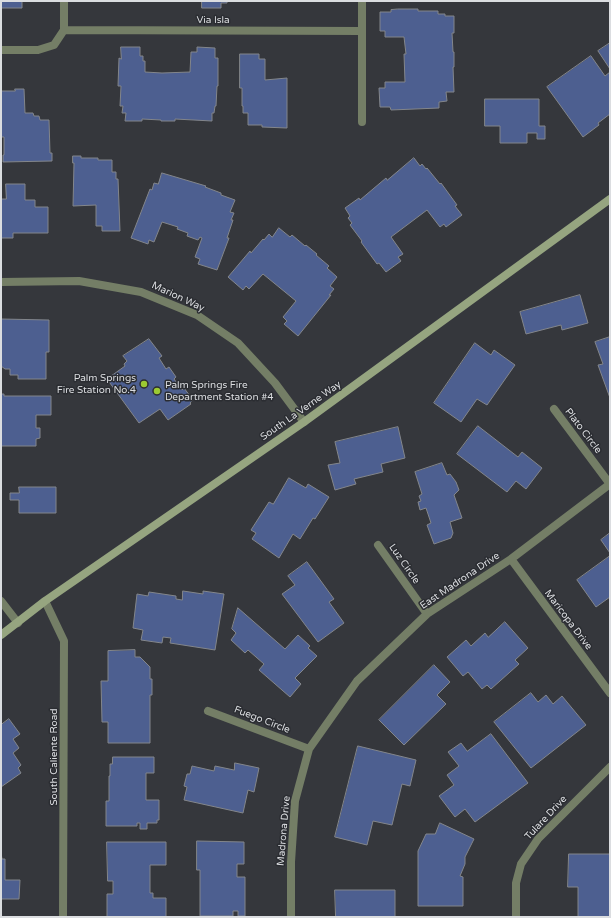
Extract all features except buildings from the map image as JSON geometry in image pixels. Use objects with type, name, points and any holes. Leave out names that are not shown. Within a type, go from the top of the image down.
[{"type":"street","points":[[1,50],[38,50],[54,45],[64,30],[64,1]]},
{"type":"street","points":[[362,1],[362,122]]},
{"type":"street","name":"Via Isla","points":[[64,30],[362,30]]},
{"type":"street","name":"South La Verne Way","points":[[1,635],[46,601],[304,422],[610,199]]},
{"type":"street","name":"Marion Way","points":[[1,282],[79,280],[142,292],[197,316],[238,343],[275,382],[304,422]]},
{"type":"street","name":"Plato Circle","points":[[554,409],[610,484]]},
{"type":"street","name":"East Madrona Drive","points":[[309,749],[357,681],[427,614],[511,559],[610,484]]},
{"type":"street","name":"Luz Circle","points":[[378,545],[427,614]]},
{"type":"street","name":"Maricopa Drive","points":[[511,559],[610,693]]},
{"type":"street","points":[[1,601],[18,623]]},
{"type":"street","name":"South Caliente Road","points":[[46,601],[64,641],[63,917]]},
{"type":"street","name":"Fuego Circle","points":[[208,711],[309,749]]},
{"type":"street","name":"Madrona Drive","points":[[291,917],[291,862],[295,801],[309,749]]},
{"type":"street","name":"Tulare Drive","points":[[516,917],[516,882],[521,864],[538,839],[610,767]]},
{"type":"place","name":"Palm Springs Fire Station No.4","points":[[144,384]]},
{"type":"place","name":"Palm Springs Fire Department Station #4","points":[[157,391]]}]
